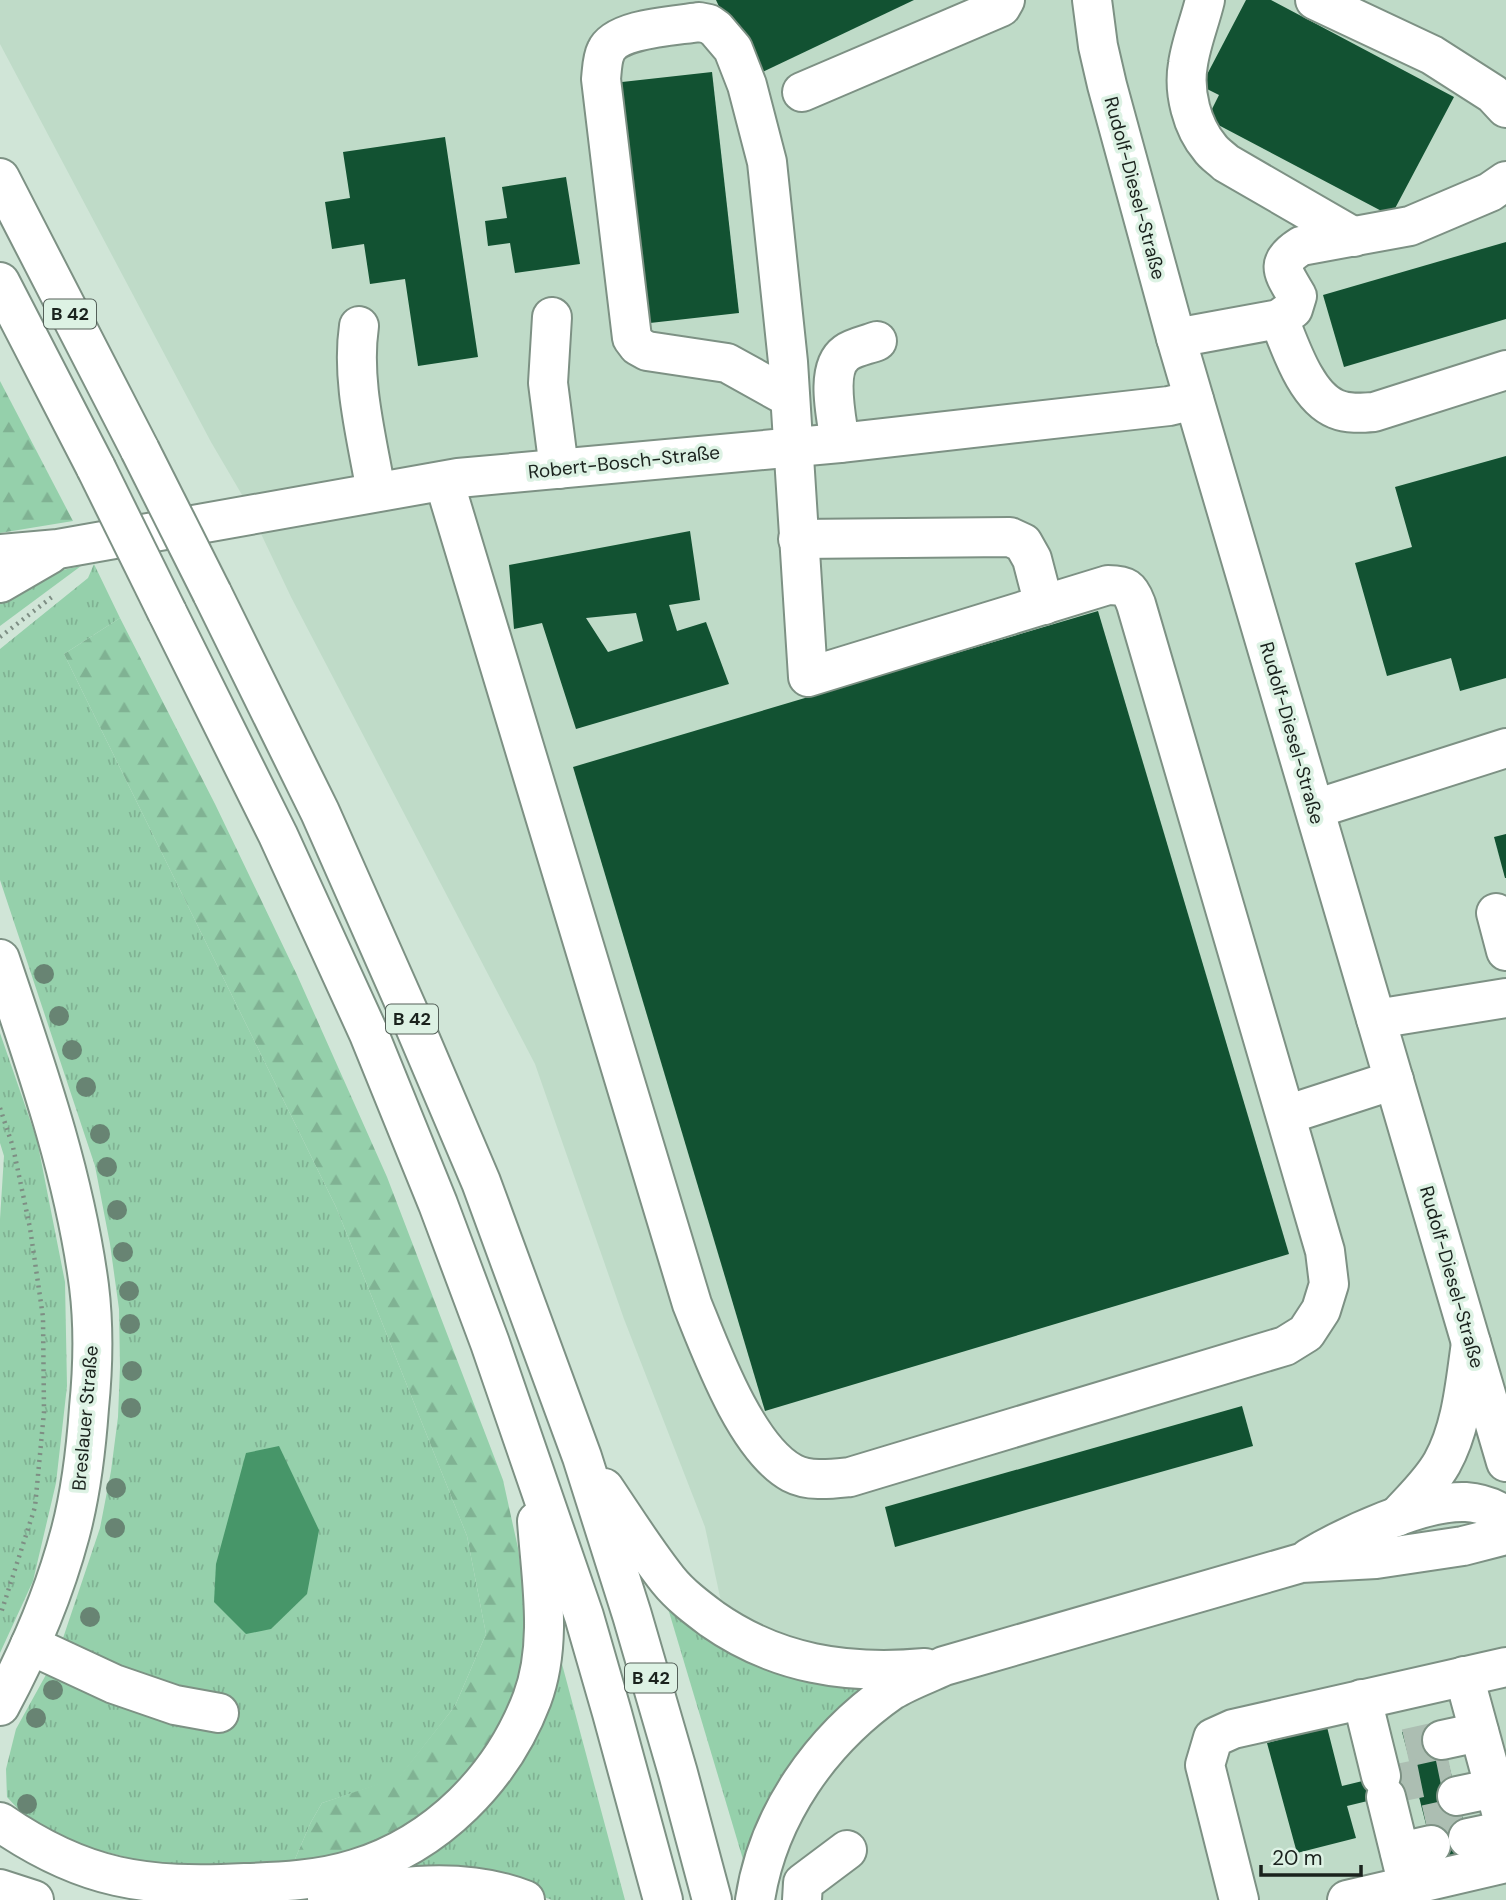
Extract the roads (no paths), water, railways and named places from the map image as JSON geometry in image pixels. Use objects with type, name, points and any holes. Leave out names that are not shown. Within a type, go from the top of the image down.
[{"type":"main road","points":[[802,92],[1001,7],[1005,0]]},
{"type":"main road","name":"Rudolf-Diesel-Straße","points":[[1092,0],[1107,85],[1176,338],[1506,1462]]},
{"type":"main road","points":[[1205,0],[1187,78],[1189,102],[1203,138],[1211,150],[1226,163],[1354,237]]},
{"type":"main road","points":[[1315,0],[1432,55],[1493,94],[1506,108]]},
{"type":"main road","points":[[444,481],[692,1304],[728,1392],[774,1459],[793,1474],[818,1480],[850,1477],[1285,1346],[1306,1333],[1321,1310],[1329,1284],[1325,1251],[1131,591],[1120,585],[1108,585],[808,677],[788,362],[767,162],[747,85],[733,49],[709,24],[699,22],[632,33],[616,40],[606,50],[601,79],[632,338],[638,346],[648,351],[727,363],[790,398]]},
{"type":"main road","name":"B 42","points":[[0,178],[140,450],[320,812],[481,1182],[582,1457],[632,1615],[712,1900]]},
{"type":"main road","points":[[1176,338],[1279,319],[1293,309],[1297,296],[1283,265],[1287,255],[1301,246],[1410,226],[1490,192],[1506,181]]},
{"type":"main road","name":"B 42","points":[[0,282],[96,468],[278,835],[369,1034],[438,1204],[534,1470],[587,1628],[663,1900]]},
{"type":"main road","points":[[552,317],[548,383],[559,469]]},
{"type":"main road","points":[[1279,319],[1306,379],[1318,396],[1335,409],[1353,413],[1374,412],[1506,370]]},
{"type":"main road","points":[[359,326],[356,357],[358,388],[376,492]]},
{"type":"main road","points":[[840,443],[833,378],[836,364],[847,351],[877,341]]},
{"type":"main road","name":"Robert-Bosch-Straße","points":[[0,554],[58,549],[458,478],[840,443],[1169,406],[1194,400]]},
{"type":"main road","points":[[798,539],[1010,537],[1023,543],[1032,559],[1044,605]]},
{"type":"main road","name":"Robert-Bosch-Straße","points":[[0,583],[58,549]]},
{"type":"main road","points":[[1315,809],[1506,748]]},
{"type":"main road","points":[[1496,913],[1506,951]]},
{"type":"main road","name":"Breslauer Straße","points":[[0,959],[62,1154],[82,1241],[92,1336],[91,1385],[80,1490],[70,1535],[30,1645],[0,1706]]},
{"type":"main road","points":[[1376,1019],[1506,998]]},
{"type":"main road","points":[[1286,1115],[1394,1080]]},
{"type":"main road","points":[[1396,1517],[1433,1475],[1453,1440],[1461,1410],[1471,1343]]},
{"type":"main road","points":[[582,1457],[669,1582],[692,1604],[730,1631],[769,1650],[806,1662],[852,1670],[890,1671],[944,1666]]},
{"type":"main road","points":[[0,1822],[38,1847],[96,1872],[140,1881],[206,1885],[281,1882],[354,1870],[406,1848],[434,1831],[486,1779],[505,1752],[533,1698],[541,1668],[544,1639],[534,1470]]},
{"type":"main road","points":[[1301,1563],[1337,1541],[1396,1517],[1452,1502],[1484,1505],[1506,1516]]},
{"type":"main road","points":[[755,1900],[769,1842],[811,1767],[833,1741],[894,1689],[944,1666],[1301,1563],[1387,1558],[1463,1546],[1506,1535]]},
{"type":"main road","points":[[30,1645],[114,1684],[175,1705],[219,1713]]},
{"type":"main road","points":[[1239,1900],[1205,1765],[1213,1738],[1233,1729],[1506,1667]]},
{"type":"main road","points":[[1464,1676],[1495,1792]]},
{"type":"main road","points":[[1362,1699],[1419,1806],[1506,1863]]},
{"type":"main road","points":[[1347,1900],[1419,1806],[1495,1792]]},
{"type":"main road","points":[[1419,1806],[1495,1792]]},
{"type":"main road","points":[[802,1900],[803,1883],[847,1850]]},
{"type":"main road","points":[[318,1900],[396,1887],[430,1885],[486,1889],[524,1900]]},
{"type":"main road","points":[[0,1889],[34,1900]]},
{"type":"tunnel","points":[[1406,1748],[1442,1740]]},
{"type":"tunnel","points":[[1383,1786],[1451,1772]]},
{"type":"tunnel","points":[[1426,1824],[1462,1816]]}]
